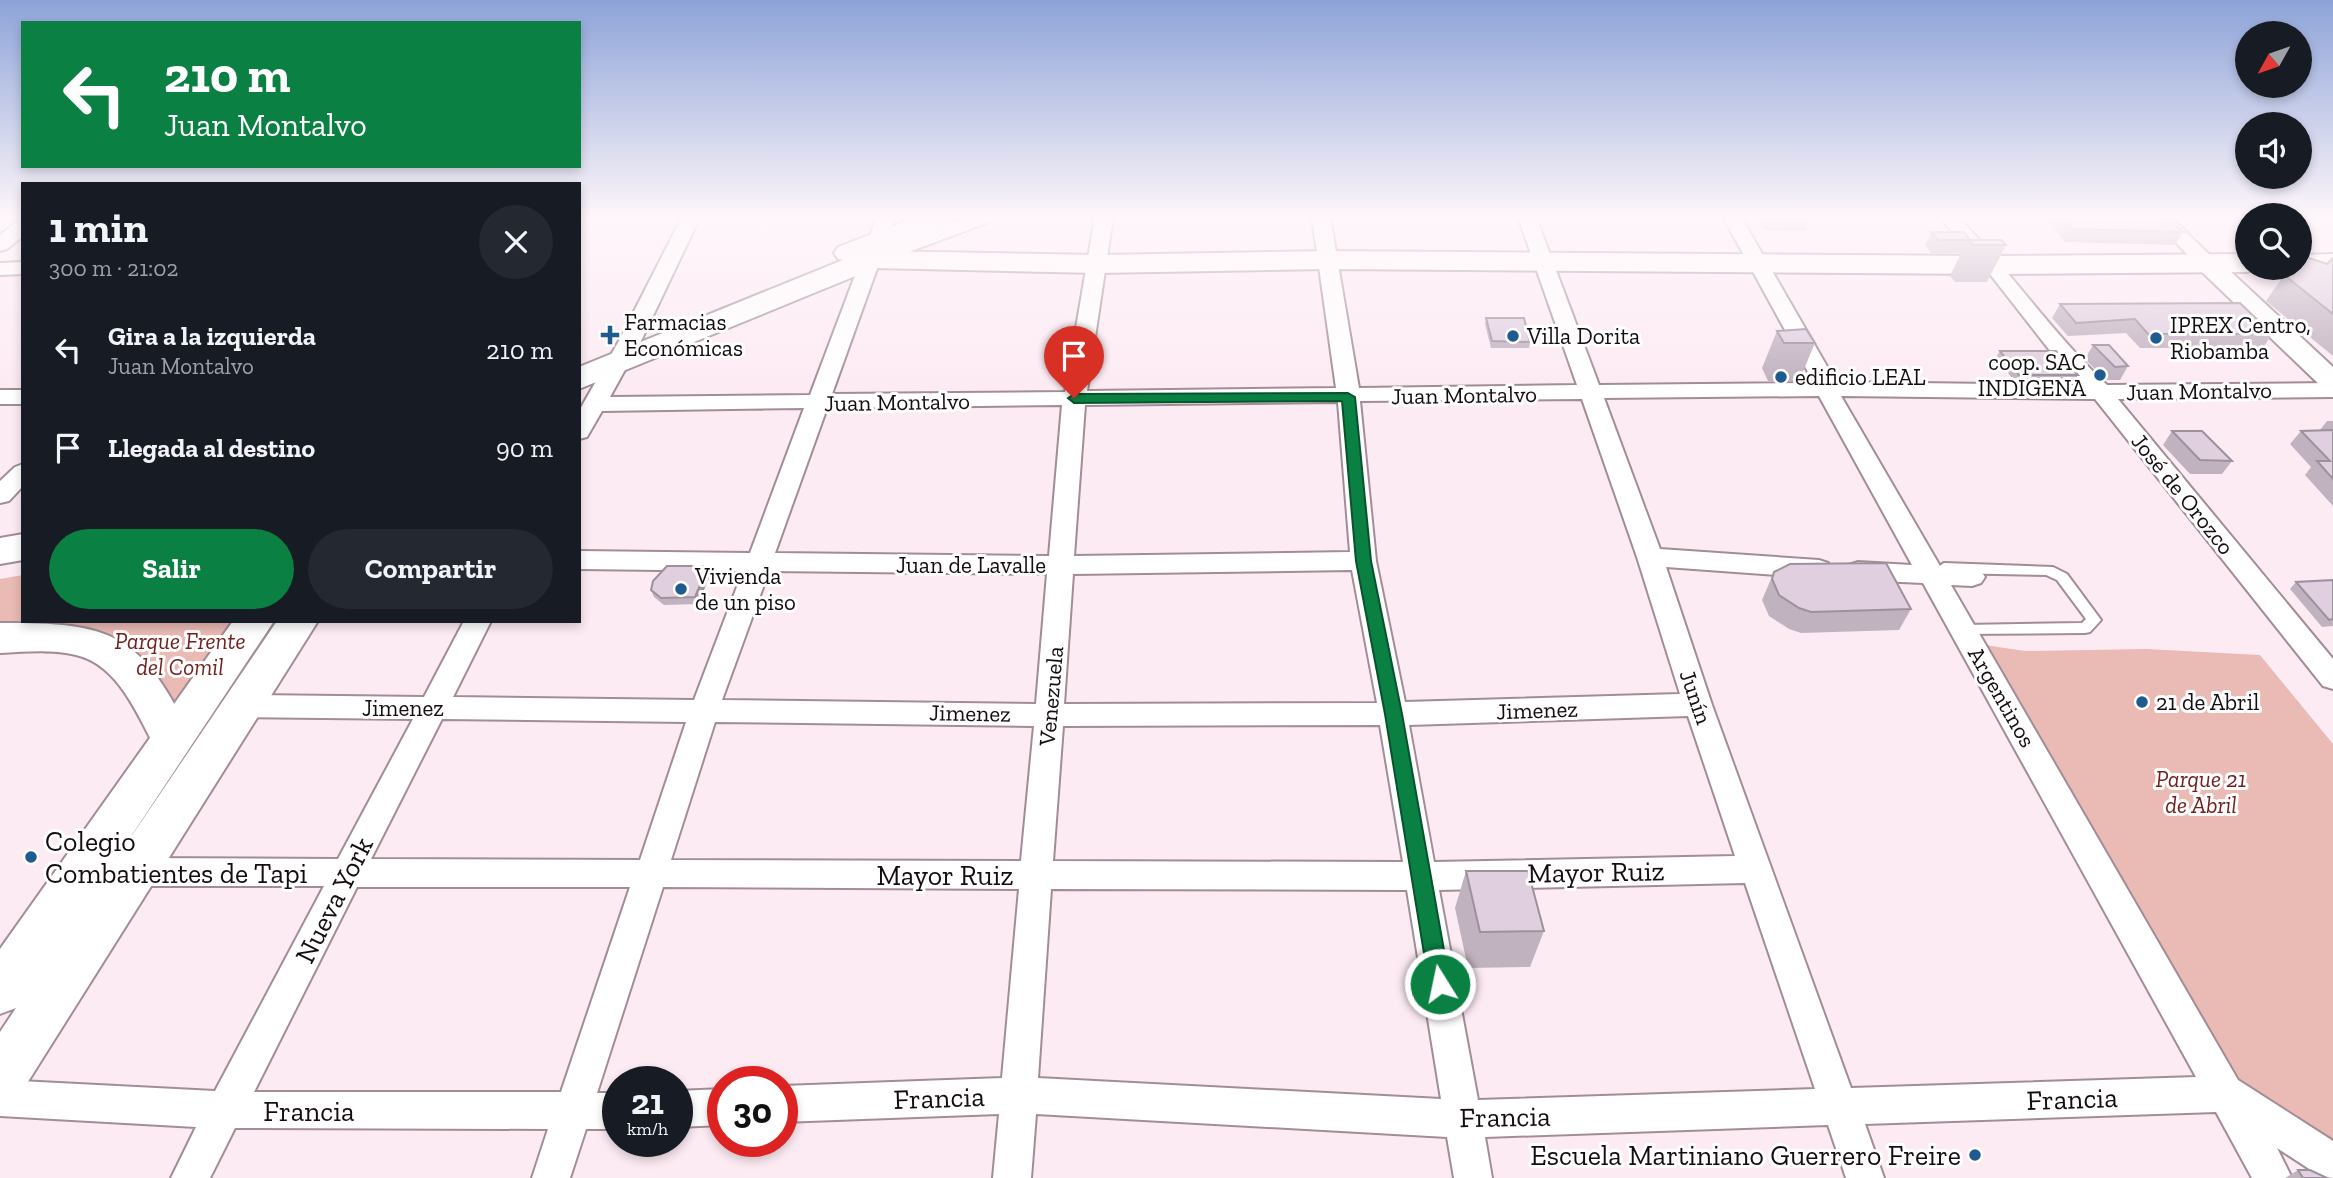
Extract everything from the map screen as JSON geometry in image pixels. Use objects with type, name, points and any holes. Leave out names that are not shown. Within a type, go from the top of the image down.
[{"type":"main road","points":[[581,359],[623,351],[803,272]]},
{"type":"main road","points":[[587,392],[623,351]]},
{"type":"main road","points":[[0,551],[21,547]]},
{"type":"main road","points":[[0,571],[21,567]]},
{"type":"main road","points":[[0,991],[253,623]]},
{"type":"main road","points":[[0,1078],[297,623]]},
{"type":"main road","points":[[0,638],[40,638],[88,643],[125,664],[152,698],[172,738]]},
{"type":"street","points":[[623,351],[663,272]]},
{"type":"street","points":[[551,1178],[705,709],[866,272]]},
{"type":"street","name":"Venezuela","points":[[1013,1178],[1074,398],[1097,272]]},
{"type":"street","points":[[1329,272],[1348,397],[1363,561],[1393,714],[1473,1178]]},
{"type":"street","name":"Junín","points":[[1547,272],[1650,557],[1698,705],[1865,1178]]},
{"type":"street","name":"Argentinos","points":[[1764,272],[1829,389],[1829,394],[2228,1094],[2273,1178]]},
{"type":"street","name":"José de Orozco","points":[[1999,272],[2073,365],[2101,392],[2333,678]]},
{"type":"street","points":[[2217,272],[2333,382]]},
{"type":"street","name":"Juan Montalvo","points":[[587,392],[818,403],[1829,389],[2101,392],[2333,390]]},
{"type":"street","points":[[581,422],[587,392]]},
{"type":"street","points":[[0,397],[21,397]]},
{"type":"street","points":[[0,495],[21,474]]},
{"type":"street","points":[[1650,557],[1931,572],[1972,577]]},
{"type":"street","name":"Juan de Lavalle","points":[[581,560],[759,564],[1062,565],[1363,561]]},
{"type":"street","name":"Nueva York","points":[[190,1178],[477,623]]},
{"type":"street","name":"Jimenez","points":[[243,706],[705,709],[1050,715],[1393,714],[1698,705]]},
{"type":"street","name":"Mayor Ruiz","points":[[134,872],[1421,876],[1756,869]]},
{"type":"street","points":[[2228,1094],[2333,1163]]},
{"type":"street","name":"Francia","points":[[798,1103],[1019,1095],[1463,1119],[2228,1094]]},
{"type":"street","name":"Francia","points":[[0,1098],[226,1110],[602,1112]]},
{"type":"lane","points":[[1931,572],[2048,570],[2062,577],[2094,620],[2085,628],[1964,630]]},
{"type":"green space","name":"Parque Frente del Comil","points":[[21,575],[21,623],[240,623],[174,716],[161,682],[138,657],[0,628],[0,579]]},
{"type":"green space","name":"Parque 21 de Abril","points":[[1964,642],[2025,651],[2146,649],[2260,655],[2333,744],[2333,1173],[2221,1091]]},
{"type":"building","points":[[2312,272],[2333,272],[2333,314],[2290,280],[2312,280]]},
{"type":"building","points":[[2240,303],[2272,334],[2148,334],[2135,319],[2076,323],[2060,304]]},
{"type":"building","points":[[1486,318],[1524,318],[1530,342],[1492,341]]},
{"type":"building","points":[[1806,329],[1815,343],[1784,343],[1777,331]]},
{"type":"building","points":[[2093,345],[2109,345],[2128,366],[2115,367]]},
{"type":"building","points":[[2000,351],[2056,351],[2078,375],[2019,375]]},
{"type":"building","points":[[2333,430],[2333,479],[2317,461],[2330,461],[2301,431]]},
{"type":"building","points":[[2172,431],[2202,431],[2232,461],[2200,460]]},
{"type":"building","points":[[1886,563],[1911,609],[1811,612],[1779,595],[1772,579],[1774,572],[1790,564]]},
{"type":"building","name":"Vivienda de un piso","points":[[667,566],[708,566],[695,597],[661,598],[651,590],[653,581]]},
{"type":"building","points":[[2333,580],[2333,619],[2329,620],[2296,582]]},
{"type":"building","points":[[1466,871],[1528,871],[1544,931],[1480,932]]},
{"type":"building","points":[[2298,1170],[2310,1170],[2327,1178],[2303,1178]]},
{"type":"place","name":"Farmacias Económicas","points":[[610,335]]},
{"type":"place","name":"Villa Dorita","points":[[1513,336]]},
{"type":"place","name":"IPREX Centro, Riobamba","points":[[2156,338]]},
{"type":"place","name":"coop. SAC INDIGENA","points":[[2100,375]]},
{"type":"place","name":"edificio LEAL","points":[[1781,377]]},
{"type":"place","name":"Vivienda de un piso","points":[[681,589]]},
{"type":"place","name":"21 de Abril","points":[[2142,702]]},
{"type":"place","name":"Colegio Combatientes de Tapi","points":[[31,857]]},
{"type":"place","name":"Escuela Martiniano Guerrero Freire","points":[[1975,1155]]},
{"type":"route","points":[[1074,398],[1348,397],[1363,561],[1393,714],[1440,984]]}]
